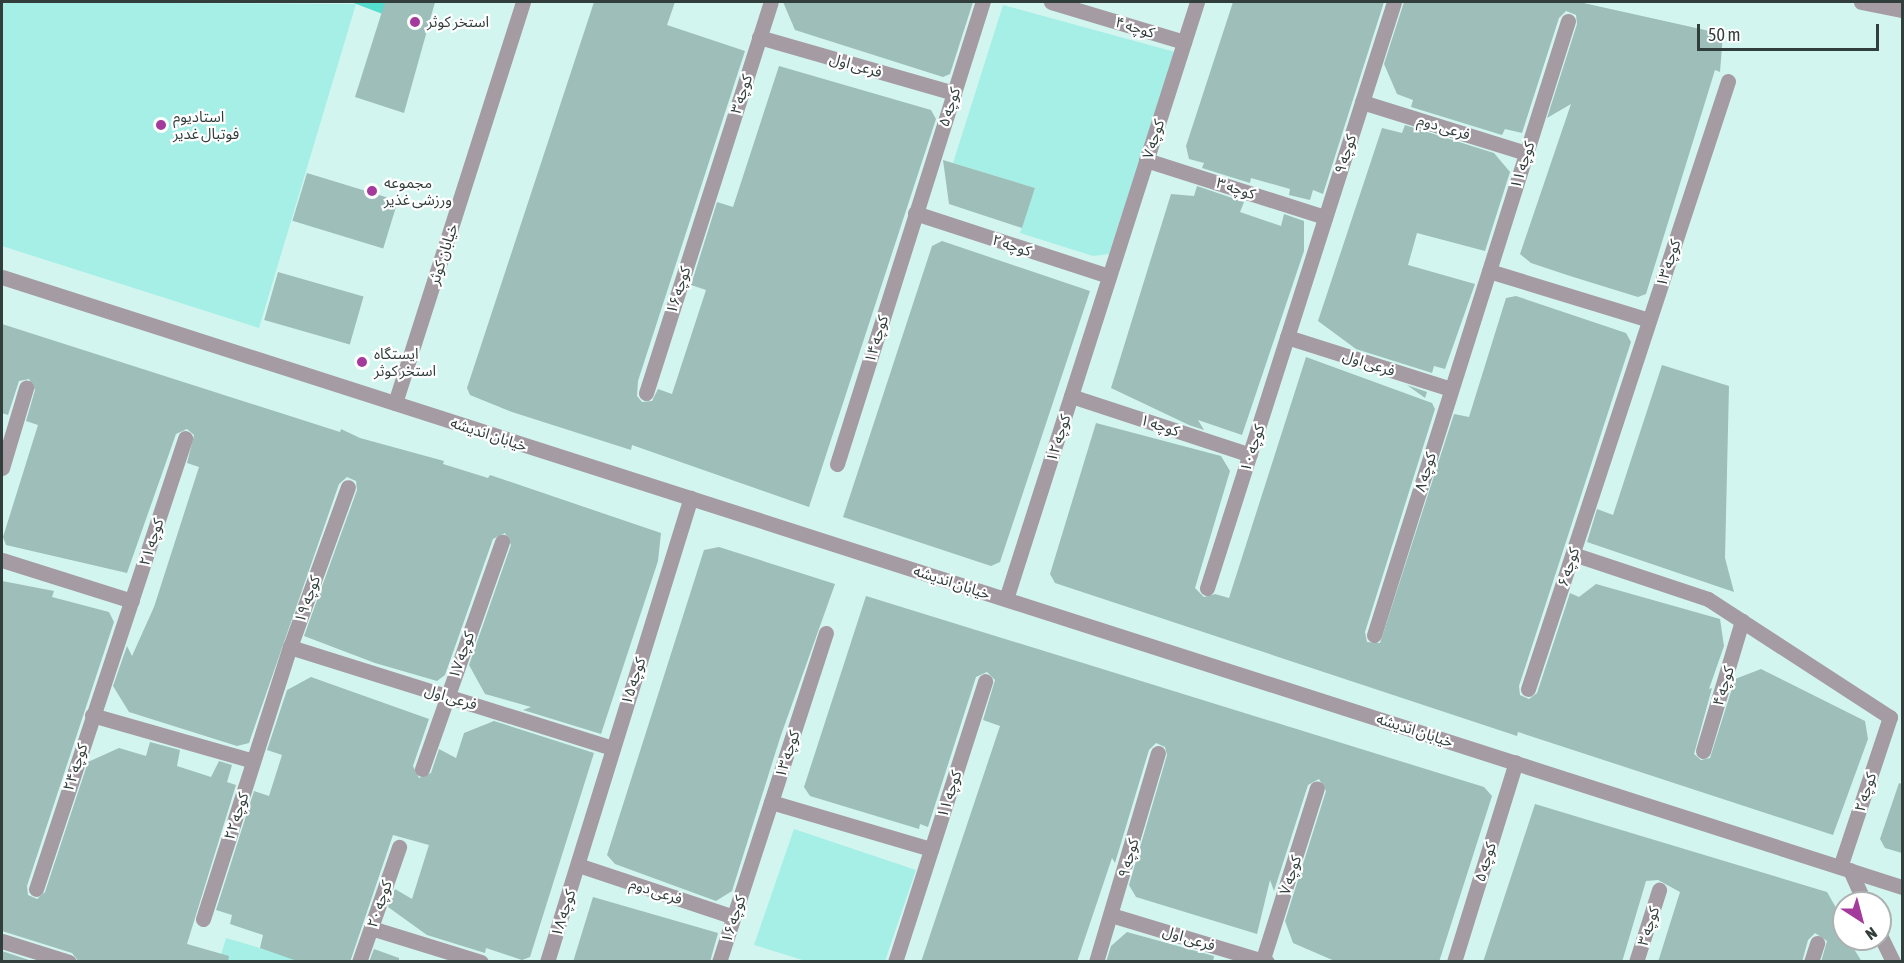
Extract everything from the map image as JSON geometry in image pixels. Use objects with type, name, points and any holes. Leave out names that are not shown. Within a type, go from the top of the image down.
[{"type":"street","name":"خیابان کوثر","points":[[395,403],[523,2]]},
{"type":"street","name":"کوچه ۳","points":[[711,187],[771,2]]},
{"type":"street","name":"کوچه ۵","points":[[915,213],[983,2]]},
{"type":"street","name":"کوچه ۴","points":[[1051,2],[1184,42]]},
{"type":"street","name":"کوچه ۷","points":[[1109,276],[1197,2]]},
{"type":"street","name":"کوچه ۹","points":[[1297,307],[1394,2]]},
{"type":"street","points":[[1861,2],[1902,10]]},
{"type":"street","name":"کوچه ۱۱","points":[[1476,309],[1568,21]]},
{"type":"street","name":"فرعی اول","points":[[759,37],[954,93]]},
{"type":"street","name":"کوچه ۱۳","points":[[1608,445],[1728,81]]},
{"type":"street","name":"فرعی دوم","points":[[1362,102],[1526,153]]},
{"type":"street","name":"کوچه ۳","points":[[1146,160],[1325,217]]},
{"type":"street","name":"کوچه ۱۶","points":[[645,393],[711,187]]},
{"type":"street","name":"کوچه ۲","points":[[915,213],[1109,276]]},
{"type":"street","name":"کوچه ۱۴","points":[[837,464],[915,213]]},
{"type":"street","points":[[1489,271],[1649,320]]},
{"type":"street","name":"کوچه ۱۲","points":[[1006,600],[1109,276]]},
{"type":"street","name":"خیابان اندیشه","points":[[2,277],[1902,887]]},
{"type":"street","name":"کوچه ۱۰","points":[[1207,588],[1297,307]]},
{"type":"street","name":"کوچه ۸","points":[[1374,635],[1476,309]]},
{"type":"street","name":"فرعی اول","points":[[1287,337],[1451,389]]},
{"type":"street","points":[[2,468],[26,388]]},
{"type":"street","name":"کوچه ۱","points":[[1071,396],[1250,455]]},
{"type":"street","name":"کوچه ۲۱","points":[[115,645],[132,601],[185,438]]},
{"type":"street","name":"کوچه ۶","points":[[1528,689],[1608,445]]},
{"type":"street","name":"کوچه ۱۹","points":[[269,713],[290,647],[348,487]]},
{"type":"street","name":"کوچه ۱۵","points":[[578,865],[612,748],[691,498]]},
{"type":"street","name":"کوچه ۱۷","points":[[422,769],[502,542]]},
{"type":"street","points":[[1573,554],[1708,599],[1742,621]]},
{"type":"street","points":[[2,560],[132,601]]},
{"type":"street","name":"کوچه ۴","points":[[1703,751],[1742,621]]},
{"type":"street","name":"کوچه ۲","points":[[1742,621],[1890,717],[1845,868]]},
{"type":"street","name":"کوچه ۱۳","points":[[747,876],[826,633]]},
{"type":"street","name":"کوچه ۲۴","points":[[36,889],[115,645]]},
{"type":"street","name":"فرعی اول","points":[[290,647],[612,748]]},
{"type":"street","name":"کوچه ۱۱","points":[[895,962],[985,681]]},
{"type":"street","name":"کوچه ۲۲","points":[[203,919],[269,713]]},
{"type":"street","points":[[92,715],[253,760]]},
{"type":"street","name":"کوچه ۹","points":[[1096,962],[1158,753]]},
{"type":"street","name":"کوچه ۵","points":[[1454,962],[1516,762]]},
{"type":"street","name":"کوچه ۷","points":[[1264,961],[1317,788]]},
{"type":"street","points":[[771,802],[931,849]]},
{"type":"street","name":"کوچه ۲۰","points":[[359,962],[399,847]]},
{"type":"street","name":"فرعی دوم","points":[[578,865],[734,917]]},
{"type":"street","name":"کوچه ۱۸","points":[[547,962],[578,865]]},
{"type":"street","points":[[1845,868],[1858,891]]},
{"type":"street","name":"کوچه ۱۶","points":[[719,962],[747,876]]},
{"type":"street","name":"کوچه ۳","points":[[1636,962],[1659,890]]},
{"type":"street","name":"فرعی اول","points":[[1111,915],[1264,961]]},
{"type":"street","points":[[371,928],[481,962]]},
{"type":"street","points":[[2,941],[69,962]]},
{"type":"street","points":[[1811,962],[1817,943]]},
{"type":"shaded area","name":"استادیوم فوتبال غدیر","points":[[2,2],[356,4],[259,328],[2,246]]},
{"type":"shaded area","name":"استخر کوثر","points":[[351,2],[435,2],[425,30]]},
{"type":"shaded area","points":[[1003,5],[1175,52],[1109,254],[1093,256],[1020,233],[1035,188],[953,163]]},
{"type":"shaded area","points":[[794,829],[916,870],[885,961],[806,961],[754,945]]},
{"type":"shaded area","points":[[226,938],[260,948],[300,961],[219,962]]},
{"type":"building","points":[[385,2],[435,2],[404,113],[355,97]]},
{"type":"building","points":[[594,2],[675,2],[667,25],[745,51],[638,381],[637,396],[642,402],[652,401],[658,389],[672,394],[706,290],[691,285],[717,202],[733,207],[779,66],[931,110],[936,119],[809,507],[632,445],[631,450],[512,412],[470,395],[467,388]]},
{"type":"building","points":[[783,2],[973,2],[950,74],[943,77],[795,30]]},
{"type":"building","points":[[1233,2],[1384,2],[1323,194],[1313,190],[1310,200],[1289,195],[1290,189],[1251,178],[1250,183],[1202,168],[1204,163],[1189,159],[1186,146]]},
{"type":"building","points":[[1404,2],[1579,2],[1723,34],[1720,72],[1715,70],[1646,294],[1638,297],[1570,276],[1531,263],[1520,254],[1571,104],[1547,118],[1577,24],[1576,15],[1566,11],[1559,18],[1522,133],[1505,129],[1502,135],[1411,107],[1413,100],[1397,94],[1384,64]]},
{"type":"building","points":[[1405,125],[1494,153],[1510,172],[1485,251],[1417,233],[1408,265],[1475,284],[1445,369],[1434,366],[1432,373],[1356,349],[1318,321],[1382,128],[1402,133]]},
{"type":"building","points":[[943,160],[1035,188],[1022,228],[949,204]]},
{"type":"building","points":[[307,173],[398,201],[383,249],[292,221]]},
{"type":"building","points":[[1197,186],[1244,202],[1240,212],[1281,226],[1284,214],[1304,221],[1304,251],[1242,435],[1198,420],[1204,430],[1189,425],[1111,388],[1171,194],[1194,196]]},
{"type":"building","points":[[942,241],[1090,291],[1000,562],[991,566],[843,517],[932,246]]},
{"type":"building","points":[[278,272],[364,297],[350,345],[264,320]]},
{"type":"building","points":[[1516,296],[1626,333],[1631,342],[1519,686],[1520,695],[1529,699],[1537,693],[1570,593],[1579,597],[1596,584],[1720,619],[1724,646],[1709,689],[1712,688],[1694,754],[1701,760],[1710,758],[1735,679],[1761,669],[1865,721],[1868,739],[1833,835],[1518,732],[1517,736],[1055,583],[1050,574],[1096,423],[1221,456],[1230,471],[1195,588],[1204,597],[1215,594],[1229,598],[1306,357],[1432,403],[1435,409],[1365,632],[1367,642],[1380,643],[1454,414],[1469,417],[1506,298]]},
{"type":"building","points":[[2,324],[340,432],[341,429],[360,438],[444,461],[443,464],[488,478],[490,475],[661,533],[658,561],[601,734],[523,710],[531,707],[485,694],[469,665],[511,545],[505,533],[493,539],[445,675],[437,681],[375,663],[304,636],[357,490],[356,481],[347,477],[339,484],[249,743],[237,746],[129,712],[113,686],[127,646],[132,656],[154,607],[199,467],[187,463],[194,435],[187,429],[176,434],[127,573],[6,545],[3,537],[38,425],[26,421],[35,390],[29,379],[19,381],[8,415],[2,413]]},
{"type":"building","points":[[1662,365],[1729,386],[1725,558],[1734,592],[1587,542],[1597,509],[1613,515]]},
{"type":"building","points":[[1407,385],[1427,392],[1425,398]]},
{"type":"building","points":[[719,547],[835,584],[780,738],[732,891],[716,901],[615,864],[607,855],[704,550]]},
{"type":"building","points":[[2,581],[54,591],[52,597],[109,612],[114,622],[27,886],[28,895],[37,899],[45,892],[88,762],[119,748],[146,756],[150,742],[180,750],[177,766],[211,777],[219,761],[232,765],[227,782],[236,785],[187,944],[229,956],[228,962],[79,962],[72,953],[2,931]]},
{"type":"building","points":[[866,596],[1484,787],[1492,796],[1439,962],[1337,962],[1293,943],[1285,921],[1326,791],[1319,779],[1308,785],[1274,891],[1270,880],[1257,934],[1136,897],[1129,885],[1167,755],[1165,747],[1156,743],[1149,750],[1115,863],[1112,858],[1077,962],[921,962],[1000,726],[983,720],[995,680],[987,672],[976,677],[928,827],[920,824],[919,829],[810,796],[804,787]]},
{"type":"building","points":[[311,677],[429,719],[413,766],[419,778],[431,773],[439,749],[456,758],[464,733],[494,721],[594,753],[530,957],[522,960],[486,948],[485,953],[427,935],[388,907],[395,889],[412,899],[429,845],[393,835],[350,962],[300,962],[260,948],[263,935],[230,924],[232,915],[216,910],[254,791],[269,796],[282,755],[267,750],[287,690]]},
{"type":"building","points":[[1899,783],[1902,784],[1902,853],[1885,848],[1880,839]]},
{"type":"building","points":[[1535,804],[1827,892],[1832,901],[1832,951],[1855,951],[1862,962],[1821,962],[1827,941],[1815,933],[1808,940],[1802,962],[1658,962],[1680,892],[1658,880],[1646,881],[1622,962],[1483,962]]},
{"type":"building","points":[[593,897],[718,933],[710,962],[573,962]]},
{"type":"building","points":[[1127,932],[1214,956],[1213,962],[1106,962],[1111,946]]},
{"type":"building","points":[[374,949],[399,958],[399,962],[369,962]]},
{"type":"building","points":[[2,951],[35,962],[2,962]]},
{"type":"place","name":"استخر کوثر","points":[[415,22]]},
{"type":"place","name":"استادیوم فوتبال غدیر","points":[[161,125]]},
{"type":"place","name":"مجموعه ورزشی غذیر","points":[[372,191]]},
{"type":"place","name":"ایستگاه استخر کوثر","points":[[362,362]]}]
